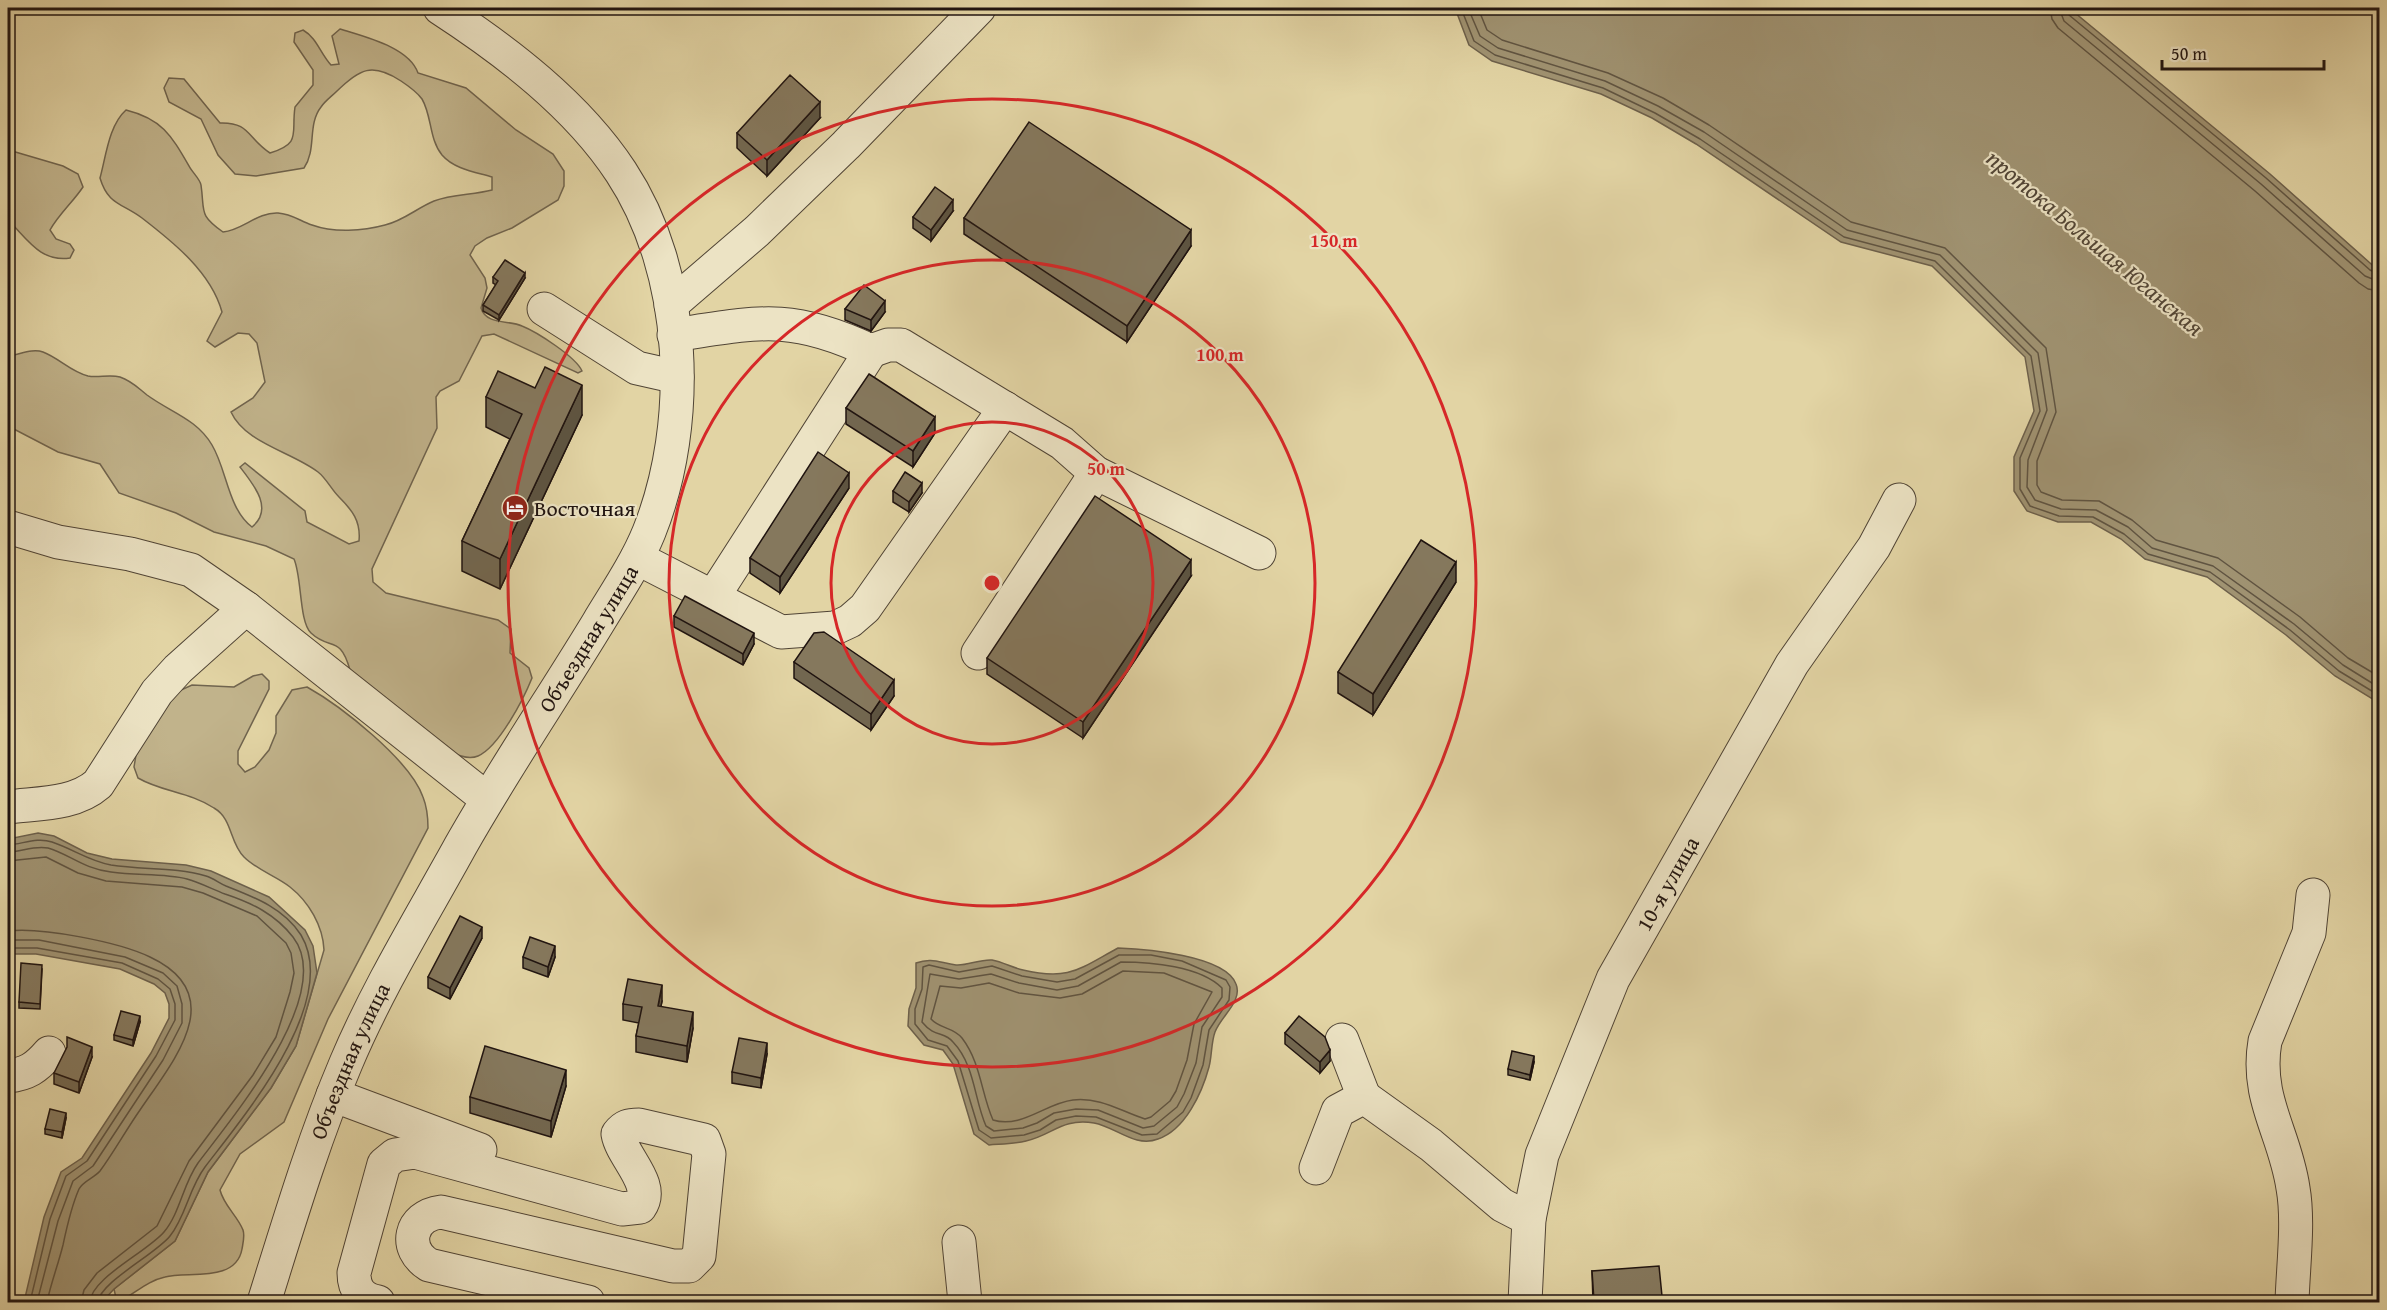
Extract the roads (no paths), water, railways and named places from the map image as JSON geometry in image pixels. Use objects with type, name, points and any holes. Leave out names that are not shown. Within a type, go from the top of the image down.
[{"type":"street","name":"Объездная улица","points":[[264,1302],[313,1149],[333,1095],[366,1020],[487,799],[564,679],[637,558],[659,504],[675,426],[677,377],[673,320],[656,245],[621,171],[587,129],[532,75],[440,8]]},
{"type":"street","points":[[673,320],[781,207],[979,8]]},
{"type":"street","points":[[544,309],[637,368],[677,377]]},
{"type":"street","points":[[673,320],[772,322],[814,328],[871,351]]},
{"type":"street","points":[[712,597],[871,351],[888,345],[901,345],[1062,443],[1096,473],[1259,554]]},
{"type":"street","points":[[637,558],[781,632],[835,628],[850,621],[865,608],[1005,408]]},
{"type":"street","points":[[978,653],[1096,473]]},
{"type":"street","name":"10-я улица","points":[[1526,1302],[1528,1219],[1542,1155],[1612,979],[1792,664],[1874,547],[1899,500]]},
{"type":"street","points":[[8,527],[58,542],[130,554],[191,570],[246,608],[487,799]]},
{"type":"street","points":[[8,807],[71,799],[93,789],[157,692],[178,669],[246,608]]},
{"type":"street","points":[[2292,1302],[2294,1197],[2261,1076],[2265,1041],[2309,933],[2313,895]]},
{"type":"street","points":[[1342,1040],[1364,1097],[1431,1145],[1502,1205],[1528,1219]]},
{"type":"street","points":[[8,1076],[23,1074],[36,1068],[50,1053]]},
{"type":"street","points":[[333,1095],[528,1168],[525,1182]]},
{"type":"street","points":[[1316,1168],[1338,1111],[1364,1097]]},
{"type":"street","points":[[378,1302],[361,1295],[356,1288],[354,1273],[384,1164],[402,1152],[414,1152],[632,1209],[640,1207],[645,1194],[643,1184],[620,1143],[618,1134],[622,1128],[639,1125],[704,1140],[708,1145],[709,1154],[699,1256],[689,1266],[673,1266],[441,1212],[423,1216],[417,1222],[414,1232],[416,1252],[421,1260],[429,1265],[588,1302]]},
{"type":"street","points":[[958,1242],[965,1302]]},
{"type":"water","name":"протока Большая Юганская","points":[[1455,8],[2069,8],[2270,174],[2379,271],[2379,703],[2335,676],[2286,635],[2207,577],[2145,559],[2121,539],[2091,522],[2058,522],[2027,511],[2014,491],[2014,457],[2034,411],[2025,357],[1932,266],[1841,242],[1696,144],[1652,118],[1601,94],[1492,61],[1469,45]]},
{"type":"water","points":[[38,833],[54,836],[87,853],[112,859],[186,865],[211,871],[269,897],[305,930],[313,946],[317,973],[296,1046],[271,1088],[208,1172],[175,1241],[114,1289],[102,1302],[24,1302],[44,1217],[61,1172],[82,1158],[151,1053],[169,1018],[169,1004],[165,993],[154,984],[120,969],[36,954],[8,954],[8,839]]},
{"type":"water","points":[[1118,948],[1164,952],[1201,960],[1229,974],[1236,984],[1237,996],[1215,1032],[1206,1077],[1191,1109],[1176,1128],[1150,1141],[1133,1139],[1102,1125],[1083,1122],[1065,1125],[1026,1141],[989,1145],[974,1134],[953,1064],[943,1050],[924,1045],[908,1026],[909,1009],[916,988],[916,963],[931,960],[960,965],[992,960],[1019,969],[1052,974],[1073,971]]},
{"type":"place","name":"Восточная","points":[[515,508]]}]
